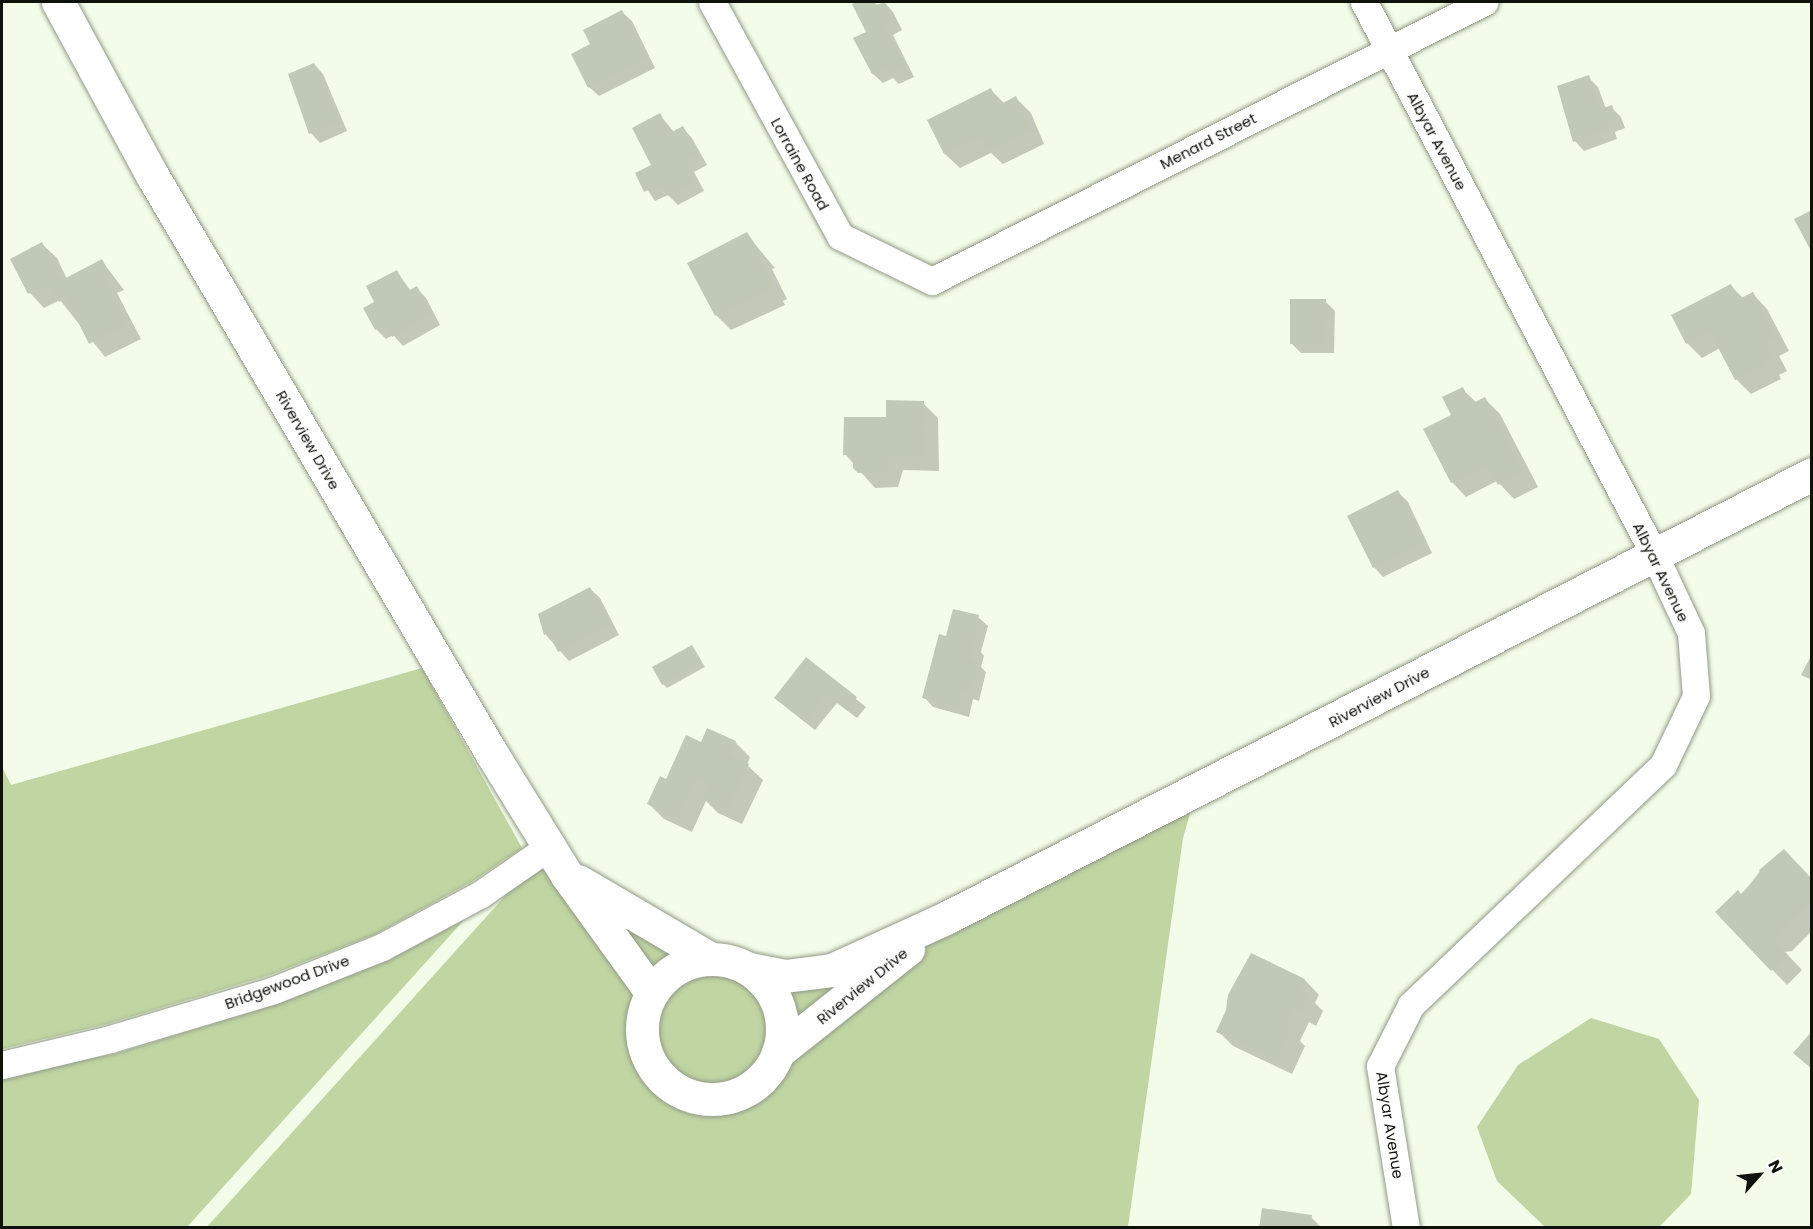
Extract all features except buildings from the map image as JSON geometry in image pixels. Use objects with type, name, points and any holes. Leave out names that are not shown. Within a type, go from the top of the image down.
[{"type":"street","name":"Riverview Drive","points":[[58,2],[152,175],[486,744],[566,874],[651,992]]},
{"type":"street","name":"Lorraine Road","points":[[712,2],[840,236],[932,281]]},
{"type":"street","name":"Albyar Avenue","points":[[1364,2],[1654,554],[1691,633],[1696,696],[1664,765],[1411,1005],[1380,1066],[1406,1227]]},
{"type":"street","name":"Menard Street","points":[[932,281],[1484,2]]},
{"type":"street","name":"Riverview Drive","points":[[749,969],[767,985],[778,1005],[782,1029],[778,1052],[768,1072],[742,1092],[712,1100],[691,1096],[672,1087],[657,1072],[646,1054],[642,1033],[643,1012],[651,992],[666,975],[686,963],[709,958],[730,960],[749,969],[785,976],[832,970],[946,918],[1812,474]]},
{"type":"street","name":"Bridgewood Drive","points":[[2,1065],[110,1039],[274,990],[381,947],[481,894],[550,846]]},
{"type":"street","name":"Riverview Drive","points":[[566,874],[709,958]]},
{"type":"street","name":"Riverview Drive","points":[[778,1052],[946,918]]},
{"type":"green space","points":[[422,668],[522,848],[473,881],[376,934],[270,975],[107,1024],[2,1049],[2,767],[11,785]]},
{"type":"green space","points":[[1196,793],[1183,838],[1128,1227],[206,1228],[550,846],[709,958],[785,976]]},
{"type":"green space","points":[[464,920],[187,1227],[2,1227],[2,1081],[19,1073],[114,1054],[278,1004],[387,961]]},
{"type":"green space","points":[[1591,1018],[1659,1039],[1699,1100],[1691,1194],[1659,1227],[1545,1227],[1497,1181],[1477,1127],[1518,1065]]}]
